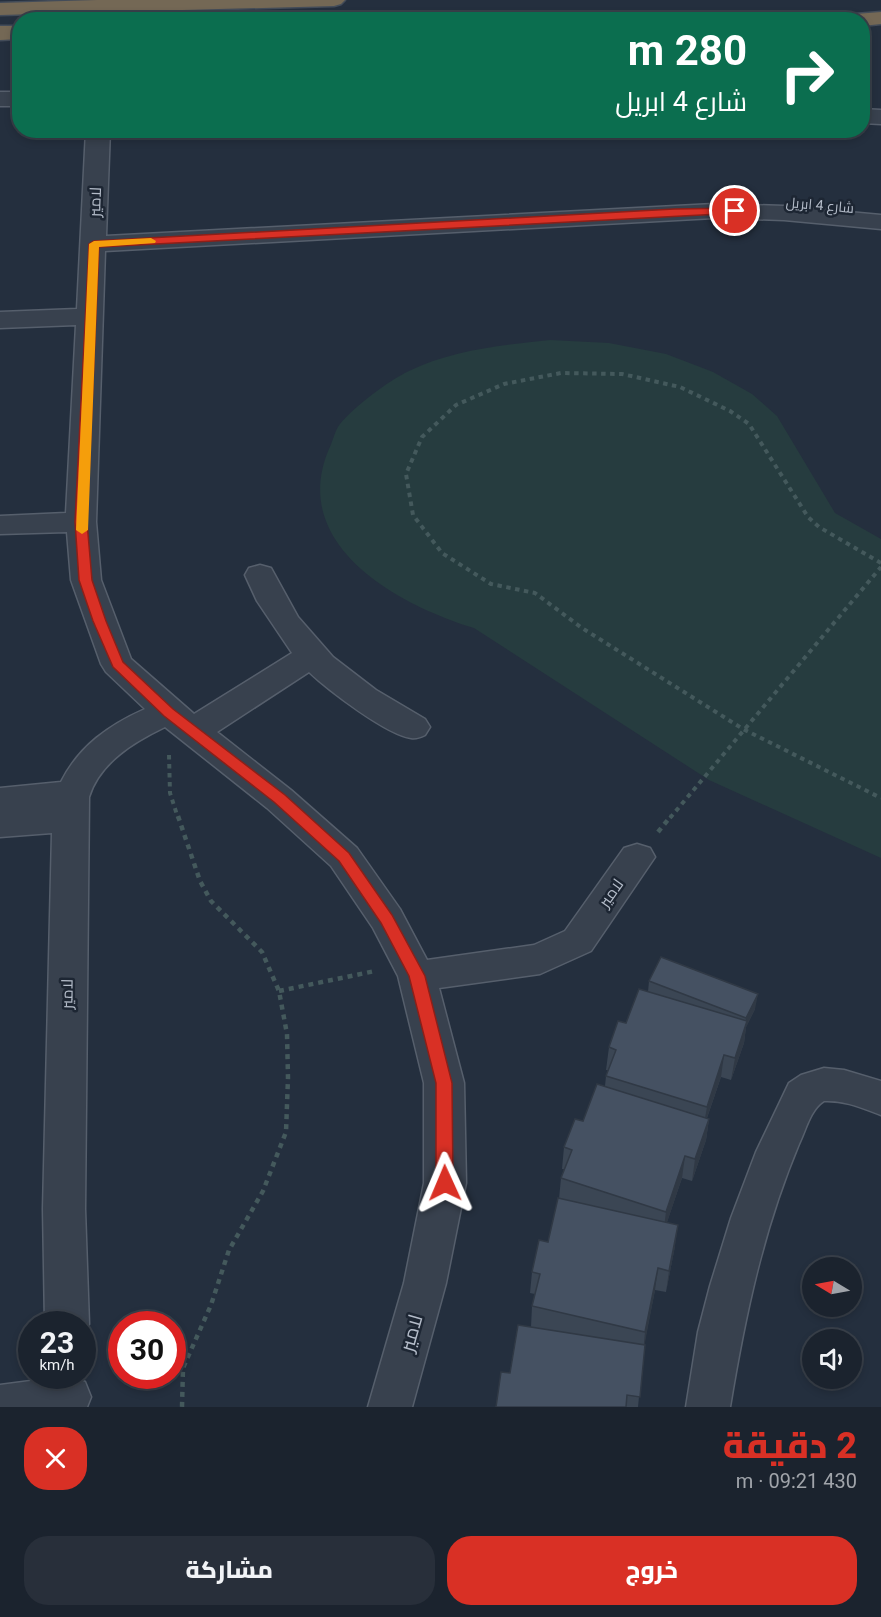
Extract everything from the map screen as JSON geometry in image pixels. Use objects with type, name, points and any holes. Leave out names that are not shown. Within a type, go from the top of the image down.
[{"type":"highway","points":[[0,9],[334,0]]},
{"type":"street","name":"لامير","points":[[98,138],[81,522],[86,580],[99,621],[117,664],[181,722],[279,799],[344,857],[387,919],[414,970],[444,1083],[445,1183],[424,1283],[390,1407]]},
{"type":"street","name":"شارع 4 ابريل","points":[[94,237],[438,218],[714,211],[881,210]]},
{"type":"street","name":"شارع 4 ابريل","points":[[842,212],[881,222]]},
{"type":"street","points":[[0,320],[90,315]]},
{"type":"street","points":[[0,525],[81,522]]},
{"type":"street","points":[[260,574],[280,616],[311,656],[356,694],[412,727]]},
{"type":"street","points":[[181,722],[311,656]]},
{"type":"street","name":"لامير","points":[[67,1311],[64,1209],[71,806],[83,772],[119,736],[142,723],[181,722]]},
{"type":"street","points":[[0,801],[71,806]]},
{"type":"street","points":[[0,824],[71,806]]},
{"type":"street","name":"لامير","points":[[414,970],[540,959],[578,941],[637,857]]},
{"type":"street","points":[[708,1407],[725,1310],[748,1230],[779,1145],[799,1101],[806,1092],[816,1087],[829,1085],[848,1087],[881,1098]]},
{"type":"street","points":[[0,1406],[69,1393]]},
{"type":"path","points":[[637,857],[743,729],[881,565],[819,527],[808,517],[749,424],[730,411],[680,387],[622,374],[561,373],[504,384],[456,405],[422,437],[406,474],[413,515],[442,553],[490,584],[535,593],[591,634],[743,729],[881,798]]},
{"type":"path","points":[[181,722],[170,794],[191,859],[211,901],[262,952],[279,992],[286,1034],[286,1132],[263,1191],[229,1250],[211,1305],[183,1368],[182,1407]]},
{"type":"path","points":[[279,992],[414,970]]},
{"type":"green space","points":[[550,340],[609,343],[666,354],[713,372],[752,394],[777,416],[835,513],[881,539],[881,858],[709,780],[474,628],[444,618],[384,587],[358,566],[337,542],[324,514],[320,483],[337,429],[354,410],[391,381],[425,364],[460,353]]},
{"type":"building","points":[[661,957],[758,994],[746,1018],[649,981]]},
{"type":"building","points":[[639,989],[747,1021],[735,1058],[724,1055],[707,1107],[606,1076],[616,1050],[609,1047],[618,1021],[626,1023]]},
{"type":"building","points":[[597,1084],[709,1119],[695,1159],[685,1156],[666,1212],[561,1178],[572,1150],[564,1147],[575,1119],[583,1121]]},
{"type":"building","points":[[558,1198],[678,1225],[669,1271],[658,1268],[645,1332],[532,1306],[540,1274],[532,1272],[539,1240],[548,1242]]},
{"type":"building","points":[[518,1325],[645,1345],[640,1397],[627,1395],[626,1407],[496,1407],[501,1372],[510,1373]]},
{"type":"slow traffic","points":[[82,530],[94,244],[151,241]]},
{"type":"route","points":[[445,1183],[444,1083],[417,976],[387,919],[344,857],[279,799],[169,712],[117,664],[99,621],[86,580],[81,522],[94,244],[674,212],[735,211]]}]
